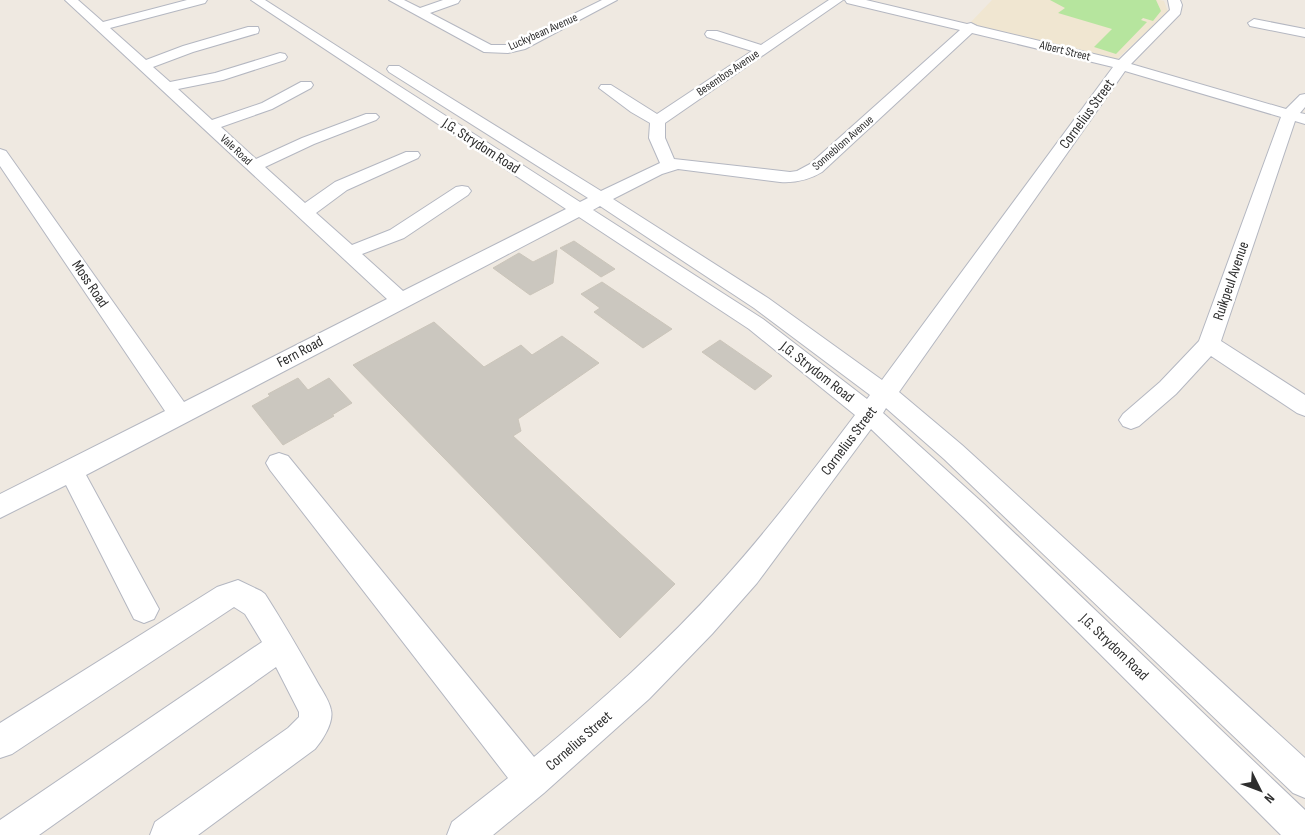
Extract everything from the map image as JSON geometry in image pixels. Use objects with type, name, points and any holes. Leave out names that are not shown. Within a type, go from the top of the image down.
[{"type":"street","points":[[100,27],[201,0]]},
{"type":"street","points":[[395,0],[419,13],[454,0]]},
{"type":"street","name":"Luckybean Avenue","points":[[419,13],[480,45],[489,49],[502,50],[520,46],[612,0]]},
{"type":"street","name":"Besembos Avenue","points":[[658,121],[837,0]]},
{"type":"street","name":"Albert Street","points":[[851,0],[1122,65],[1297,117]]},
{"type":"street","name":"Cornelius Street","points":[[464,835],[532,781],[612,712],[671,656],[731,592],[784,526],[877,403],[1122,65],[1176,11],[1174,0]]},
{"type":"street","name":"J.G. Strydom Road","points":[[269,1],[600,198],[761,303],[877,403],[982,519],[1305,834]]},
{"type":"street","name":"J.G. Strydom Road","points":[[269,1],[578,209],[953,452],[1305,781]]},
{"type":"street","name":"Vale Road","points":[[79,2],[100,27],[401,300]]},
{"type":"street","points":[[1254,23],[1305,33]]},
{"type":"street","name":"Sonneblom Avenue","points":[[600,198],[669,165],[688,165],[780,177],[805,175],[816,168],[971,28]]},
{"type":"street","points":[[144,66],[188,49],[253,30]]},
{"type":"street","points":[[712,34],[762,50]]},
{"type":"street","points":[[168,88],[224,75],[280,57]]},
{"type":"street","points":[[210,126],[267,106],[306,85]]},
{"type":"street","points":[[606,88],[636,109],[658,121],[656,128],[659,143],[669,165]]},
{"type":"street","points":[[1297,117],[1305,98]]},
{"type":"street","points":[[254,166],[302,144],[371,117]]},
{"type":"street","name":"Ruikpeul Avenue","points":[[1131,420],[1168,388],[1209,344],[1297,117]]},
{"type":"street","name":"Moss Road","points":[[0,154],[180,415]]},
{"type":"street","points":[[305,212],[340,186],[412,155]]},
{"type":"street","points":[[348,252],[398,234],[442,202],[462,191]]},
{"type":"street","name":"Fern Road","points":[[0,507],[600,198]]},
{"type":"street","points":[[1209,344],[1305,407]]},
{"type":"street","points":[[279,463],[532,781]]},
{"type":"street","points":[[71,471],[144,609]]},
{"type":"street","points":[[0,742],[227,596],[234,593],[243,595],[255,604],[281,646],[315,710],[315,720],[311,728],[300,740],[168,835]]},
{"type":"street","points":[[8,835],[281,646]]},
{"type":"shaded area","points":[[992,0],[1160,0],[1164,1],[1168,12],[1116,60],[969,24]]},
{"type":"green space","points":[[1050,0],[1156,0],[1161,11],[1153,21],[1143,18],[1141,20],[1147,22],[1116,54],[1094,47],[1112,29],[1058,13],[1065,8]]},
{"type":"building","points":[[574,241],[615,269],[601,277],[560,248]]},
{"type":"building","points":[[557,250],[553,283],[530,295],[493,268],[519,253],[533,262]]},
{"type":"building","points":[[602,282],[672,329],[643,348],[594,312],[600,308],[581,294]]},
{"type":"building","points":[[434,322],[484,367],[521,345],[532,355],[562,336],[599,363],[518,419],[521,431],[513,436],[675,584],[620,638],[353,365]]},
{"type":"building","points":[[720,340],[772,376],[755,390],[702,352]]},
{"type":"building","points":[[298,378],[308,390],[329,378],[352,403],[332,415],[334,416],[283,445],[252,406],[270,396],[268,394]]}]
